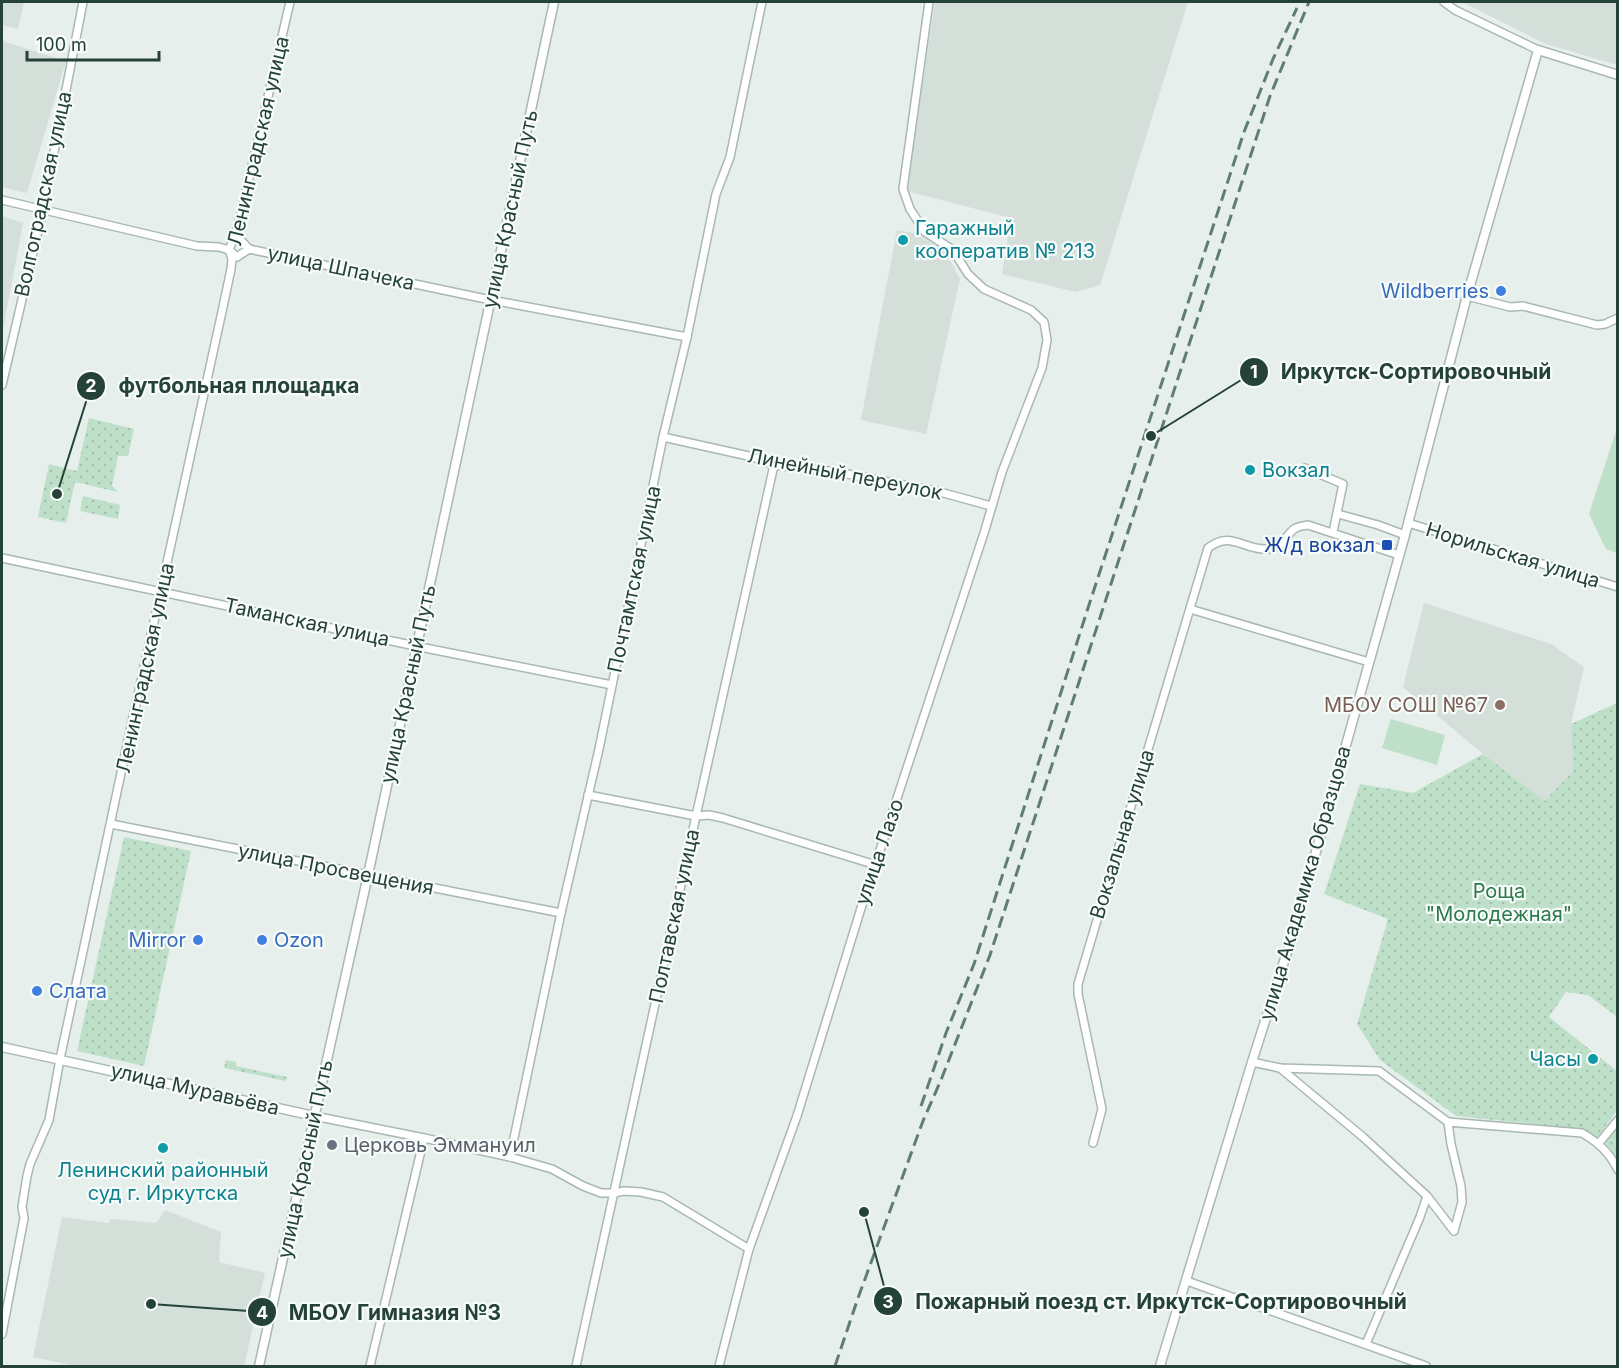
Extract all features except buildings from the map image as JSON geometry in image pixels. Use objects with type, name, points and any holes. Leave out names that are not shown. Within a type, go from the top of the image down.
[{"type":"street","name":"Волгоградская улица","points":[[2,385],[42,210],[83,2]]},
{"type":"street","name":"Ленинградская улица","points":[[2,1334],[24,1218],[22,1207],[27,1176],[49,1120],[60,1059],[227,288],[232,259],[229,250],[235,234],[290,2]]},
{"type":"street","name":"улица Красный Путь","points":[[259,1366],[368,875],[554,2]]},
{"type":"street","name":"Почтамтская улица","points":[[510,1157],[716,194],[730,157],[762,2]]},
{"type":"street","name":"улица Лазо","points":[[719,1366],[749,1249],[797,1116],[862,905],[1002,472],[1042,368],[1047,340],[1044,322],[1031,310],[984,290],[968,274],[953,250],[925,232],[910,209],[903,189],[929,2]]},
{"type":"street","points":[[1444,2],[1455,10],[1538,50],[1617,75]]},
{"type":"street","name":"улица Академика Образцова","points":[[1160,1366],[1294,930],[1405,535],[1467,296],[1538,50]]},
{"type":"street","name":"улица Шпачека","points":[[2,200],[196,246],[219,247],[229,250],[237,257],[249,249],[490,300],[687,337]]},
{"type":"street","points":[[235,234],[249,249]]},
{"type":"street","points":[[1467,296],[1510,307],[1523,306],[1597,325],[1617,318]]},
{"type":"street","name":"Линейный переулок","points":[[663,437],[753,457],[774,465],[860,477],[940,492],[991,506]]},
{"type":"street","name":"Полтавская улица","points":[[576,1366],[774,465]]},
{"type":"street","points":[[1305,468],[1343,484],[1333,532],[1399,555]]},
{"type":"street","points":[[1338,514],[1405,535]]},
{"type":"street","name":"Норильская улица","points":[[1408,523],[1617,587]]},
{"type":"street","name":"Вокзальная улица","points":[[1093,1143],[1102,1109],[1078,984],[1208,548],[1217,541],[1227,540],[1263,549],[1277,547],[1300,526],[1308,525],[1333,532]]},
{"type":"street","name":"Таманская улица","points":[[2,558],[612,685]]},
{"type":"street","points":[[1190,609],[1369,662]]},
{"type":"street","points":[[588,795],[696,816],[709,815],[723,818],[876,865]]},
{"type":"street","name":"улица Просвещения","points":[[111,824],[561,913]]},
{"type":"street","name":"улица Муравьёва","points":[[2,1047],[510,1157],[552,1169],[583,1186],[605,1193],[641,1192],[663,1197],[749,1249]]},
{"type":"street","points":[[1252,1062],[1280,1068],[1379,1071],[1448,1122],[1582,1133],[1599,1143],[1614,1162],[1617,1170]]},
{"type":"street","points":[[1280,1068],[1363,1137],[1426,1196],[1454,1231],[1462,1194],[1448,1122]]},
{"type":"street","points":[[1599,1143],[1617,1120]]},
{"type":"street","points":[[370,1366],[424,1138]]},
{"type":"street","points":[[1366,1344],[1420,1216],[1426,1196]]},
{"type":"street","points":[[1187,1281],[1426,1366]]},
{"type":"shaded area","points":[[2,2],[24,2],[18,29],[2,25]]},
{"type":"shaded area","points":[[935,2],[1188,2],[1100,285],[1076,292],[1002,274],[1011,218],[906,191]]},
{"type":"shaded area","points":[[1464,2],[1617,2],[1617,65],[1546,44]]},
{"type":"shaded area","points":[[2,41],[66,61],[27,193],[2,187]]},
{"type":"shaded area","points":[[2,216],[23,223],[2,335]]},
{"type":"shaded area","name":"Гаражный кооператив № 213","points":[[897,230],[914,233],[945,251],[960,279],[926,434],[861,420]]},
{"type":"shaded area","name":"МБОУ СОШ №67","points":[[1424,603],[1551,644],[1584,667],[1571,724],[1573,771],[1545,801],[1483,754],[1403,687]]},
{"type":"shaded area","points":[[165,1210],[221,1232],[219,1262],[265,1273],[244,1366],[75,1366],[33,1357],[62,1217],[109,1223],[111,1219],[156,1223]]},
{"type":"green space","points":[[89,418],[134,429],[128,456],[118,456],[112,486],[118,492],[75,482],[66,523],[38,517],[49,464],[77,471]]},
{"type":"green space","points":[[1617,428],[1617,553],[1606,549],[1589,514]]},
{"type":"green space","points":[[83,496],[120,505],[118,519],[80,511]]},
{"type":"green space","name":"Роща \"Молодежная\"","points":[[1617,703],[1617,1017],[1588,995],[1566,992],[1549,1017],[1617,1071],[1617,1110],[1597,1138],[1582,1129],[1456,1116],[1380,1060],[1357,1024],[1388,919],[1324,894],[1360,784],[1413,793],[1483,754],[1545,801],[1573,771],[1571,724]]},
{"type":"green space","points":[[1391,719],[1445,735],[1437,765],[1382,748]]},
{"type":"green space","points":[[124,837],[191,851],[144,1066],[77,1051]]},
{"type":"green space","points":[[226,1060],[236,1062],[236,1066],[287,1077],[286,1081],[224,1068]]},
{"type":"green space","points":[[1617,1127],[1617,1158],[1605,1142]]},
{"type":"railway","points":[[835,1366],[923,1121],[990,955],[1270,96],[1309,2]]},
{"type":"railway","points":[[921,1106],[946,1033],[974,964],[1244,132],[1273,59],[1297,8]]},
{"type":"place","name":"Гаражный кооператив № 213","points":[[903,240]]},
{"type":"place","name":"Wildberries","points":[[1501,291]]},
{"type":"place","name":"Иркутск-Сортировочный","points":[[1151,436]]},
{"type":"place","name":"Вокзал","points":[[1250,470]]},
{"type":"place","name":"футбольная площадка","points":[[57,494]]},
{"type":"place","name":"Ж/д вокзал","points":[[1387,545]]},
{"type":"place","name":"МБОУ СОШ №67","points":[[1500,705]]},
{"type":"place","name":"Mirror","points":[[198,940]]},
{"type":"place","name":"Ozon","points":[[262,940]]},
{"type":"place","name":"Слата","points":[[37,991]]},
{"type":"place","name":"Часы","points":[[1593,1059]]},
{"type":"place","name":"Церковь Эммануил","points":[[332,1145]]},
{"type":"place","name":"Ленинский районный суд г. Иркутска","points":[[163,1148]]},
{"type":"place","name":"Пожарный поезд ст. Иркутск-Сортировочный","points":[[864,1212]]},
{"type":"place","name":"МБОУ Гимназия №3","points":[[151,1304]]}]
